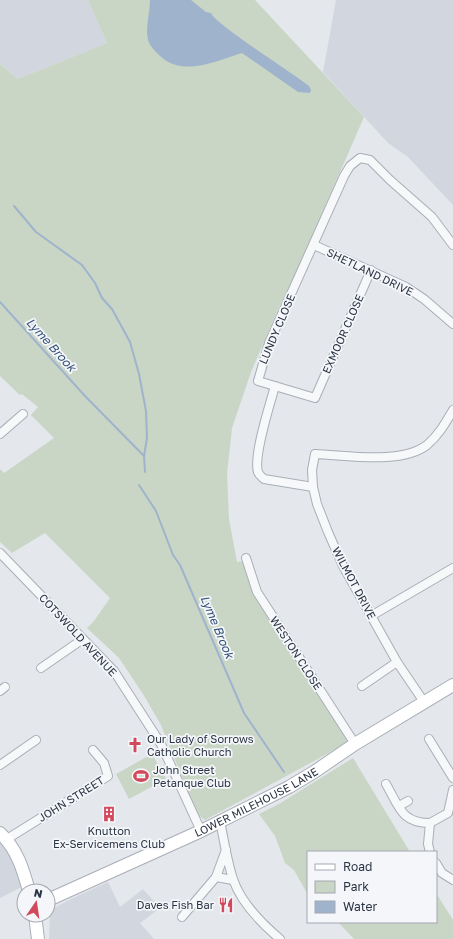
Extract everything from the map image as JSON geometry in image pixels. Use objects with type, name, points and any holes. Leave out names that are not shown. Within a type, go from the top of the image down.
[{"type":"main road","name":"LOWER MILEHOUSE LANE","points":[[56,896],[202,831],[299,782],[354,744],[453,685]]},
{"type":"main road","points":[[4,836],[14,849],[21,864],[27,883]]},
{"type":"main road","points":[[35,923],[38,939]]},
{"type":"street","name":"SHETLAND DRIVE","points":[[451,320],[406,287],[314,245],[344,176],[350,166],[362,158],[370,160],[390,180],[432,216],[453,245]]},
{"type":"street","name":"LUNDY CLOSE","points":[[314,245],[270,343],[262,363],[258,380],[315,398]]},
{"type":"street","name":"EXMOOR CLOSE","points":[[315,398],[371,270]]},
{"type":"street","points":[[275,386],[261,439],[257,466],[258,473],[264,479],[313,487]]},
{"type":"street","name":"WILMOT DRIVE","points":[[424,702],[397,662],[343,566],[317,504],[313,487],[312,470],[315,454],[392,457],[409,454],[426,446],[434,438],[453,410]]},
{"type":"street","points":[[0,434],[24,414]]},
{"type":"street","name":"COTSWOLD AVENUE","points":[[0,553],[114,671],[161,744],[202,831]]},
{"type":"street","name":"WESTON CLOSE","points":[[246,558],[258,592],[354,744]]},
{"type":"street","points":[[371,616],[453,568]]},
{"type":"street","points":[[41,668],[83,640]]},
{"type":"street","points":[[362,686],[397,662]]},
{"type":"street","points":[[429,739],[453,778]]},
{"type":"street","points":[[0,765],[36,740]]},
{"type":"street","name":"JOHN STREET","points":[[4,836],[108,776],[104,763],[93,750]]},
{"type":"street","points":[[386,784],[406,818],[416,822],[430,823],[451,815],[453,790]]},
{"type":"street","points":[[399,806],[408,801]]},
{"type":"street","points":[[220,821],[233,880],[245,902],[266,927],[280,939]]},
{"type":"street","points":[[430,823],[428,844],[430,851]]},
{"type":"street","points":[[182,917],[216,876],[226,849]]},
{"type":"street","points":[[437,865],[442,873],[453,880]]},
{"type":"street","points":[[216,876],[233,880]]},
{"type":"shaded area","points":[[0,0],[88,0],[107,43],[18,79],[0,64]]},
{"type":"shaded area","points":[[336,0],[453,0],[453,205],[408,157],[388,143],[323,72]]},
{"type":"shaded area","points":[[0,841],[17,867],[21,883],[16,883],[16,890],[0,898]]},
{"type":"shaded area","points":[[108,882],[120,907],[143,889],[160,908],[140,923],[154,939],[49,939],[50,923],[56,923],[56,907]]},
{"type":"green space","points":[[88,0],[255,0],[364,117],[313,234],[302,266],[280,305],[251,372],[232,428],[227,474],[229,519],[237,562],[244,561],[253,590],[349,742],[205,820],[197,814],[161,725],[143,694],[119,658],[87,628],[94,621],[110,598],[45,533],[12,553],[0,542],[0,469],[4,473],[54,438],[31,415],[38,407],[22,394],[20,395],[0,376],[0,64],[18,79],[107,43]]},
{"type":"green space","name":"John Street Petanque Club","points":[[152,754],[166,779],[129,799],[116,774]]},
{"type":"green space","points":[[353,758],[409,851],[307,851],[307,893],[294,870],[285,863],[275,836],[259,814],[279,804]]},
{"type":"green space","points":[[437,895],[453,920],[453,939],[354,939],[339,923],[437,923]]},
{"type":"water","points":[[150,0],[191,0],[206,12],[211,13],[216,19],[240,38],[309,86],[311,90],[310,93],[298,92],[242,53],[199,66],[178,66],[168,62],[155,51],[148,40],[147,30]]},
{"type":"waterway","points":[[14,206],[36,232],[82,265],[95,283],[102,298],[112,309],[130,342],[139,374],[146,411],[147,438],[144,456]]},
{"type":"waterway","name":"Lyme Brook","points":[[0,302],[85,396],[144,456],[145,472]]},
{"type":"waterway","name":"Lyme Brook","points":[[139,485],[156,511],[173,555],[180,565],[244,713],[284,772]]},
{"type":"place","name":"Our Lady of Sorrows Catholic Church","points":[[135,745]]},
{"type":"place","name":"John Street Petanque Club","points":[[141,776]]},
{"type":"place","name":"Knutton Ex-Servicemens Club","points":[[109,814]]},
{"type":"place","name":"Daves Fish Bar","points":[[226,905]]}]
